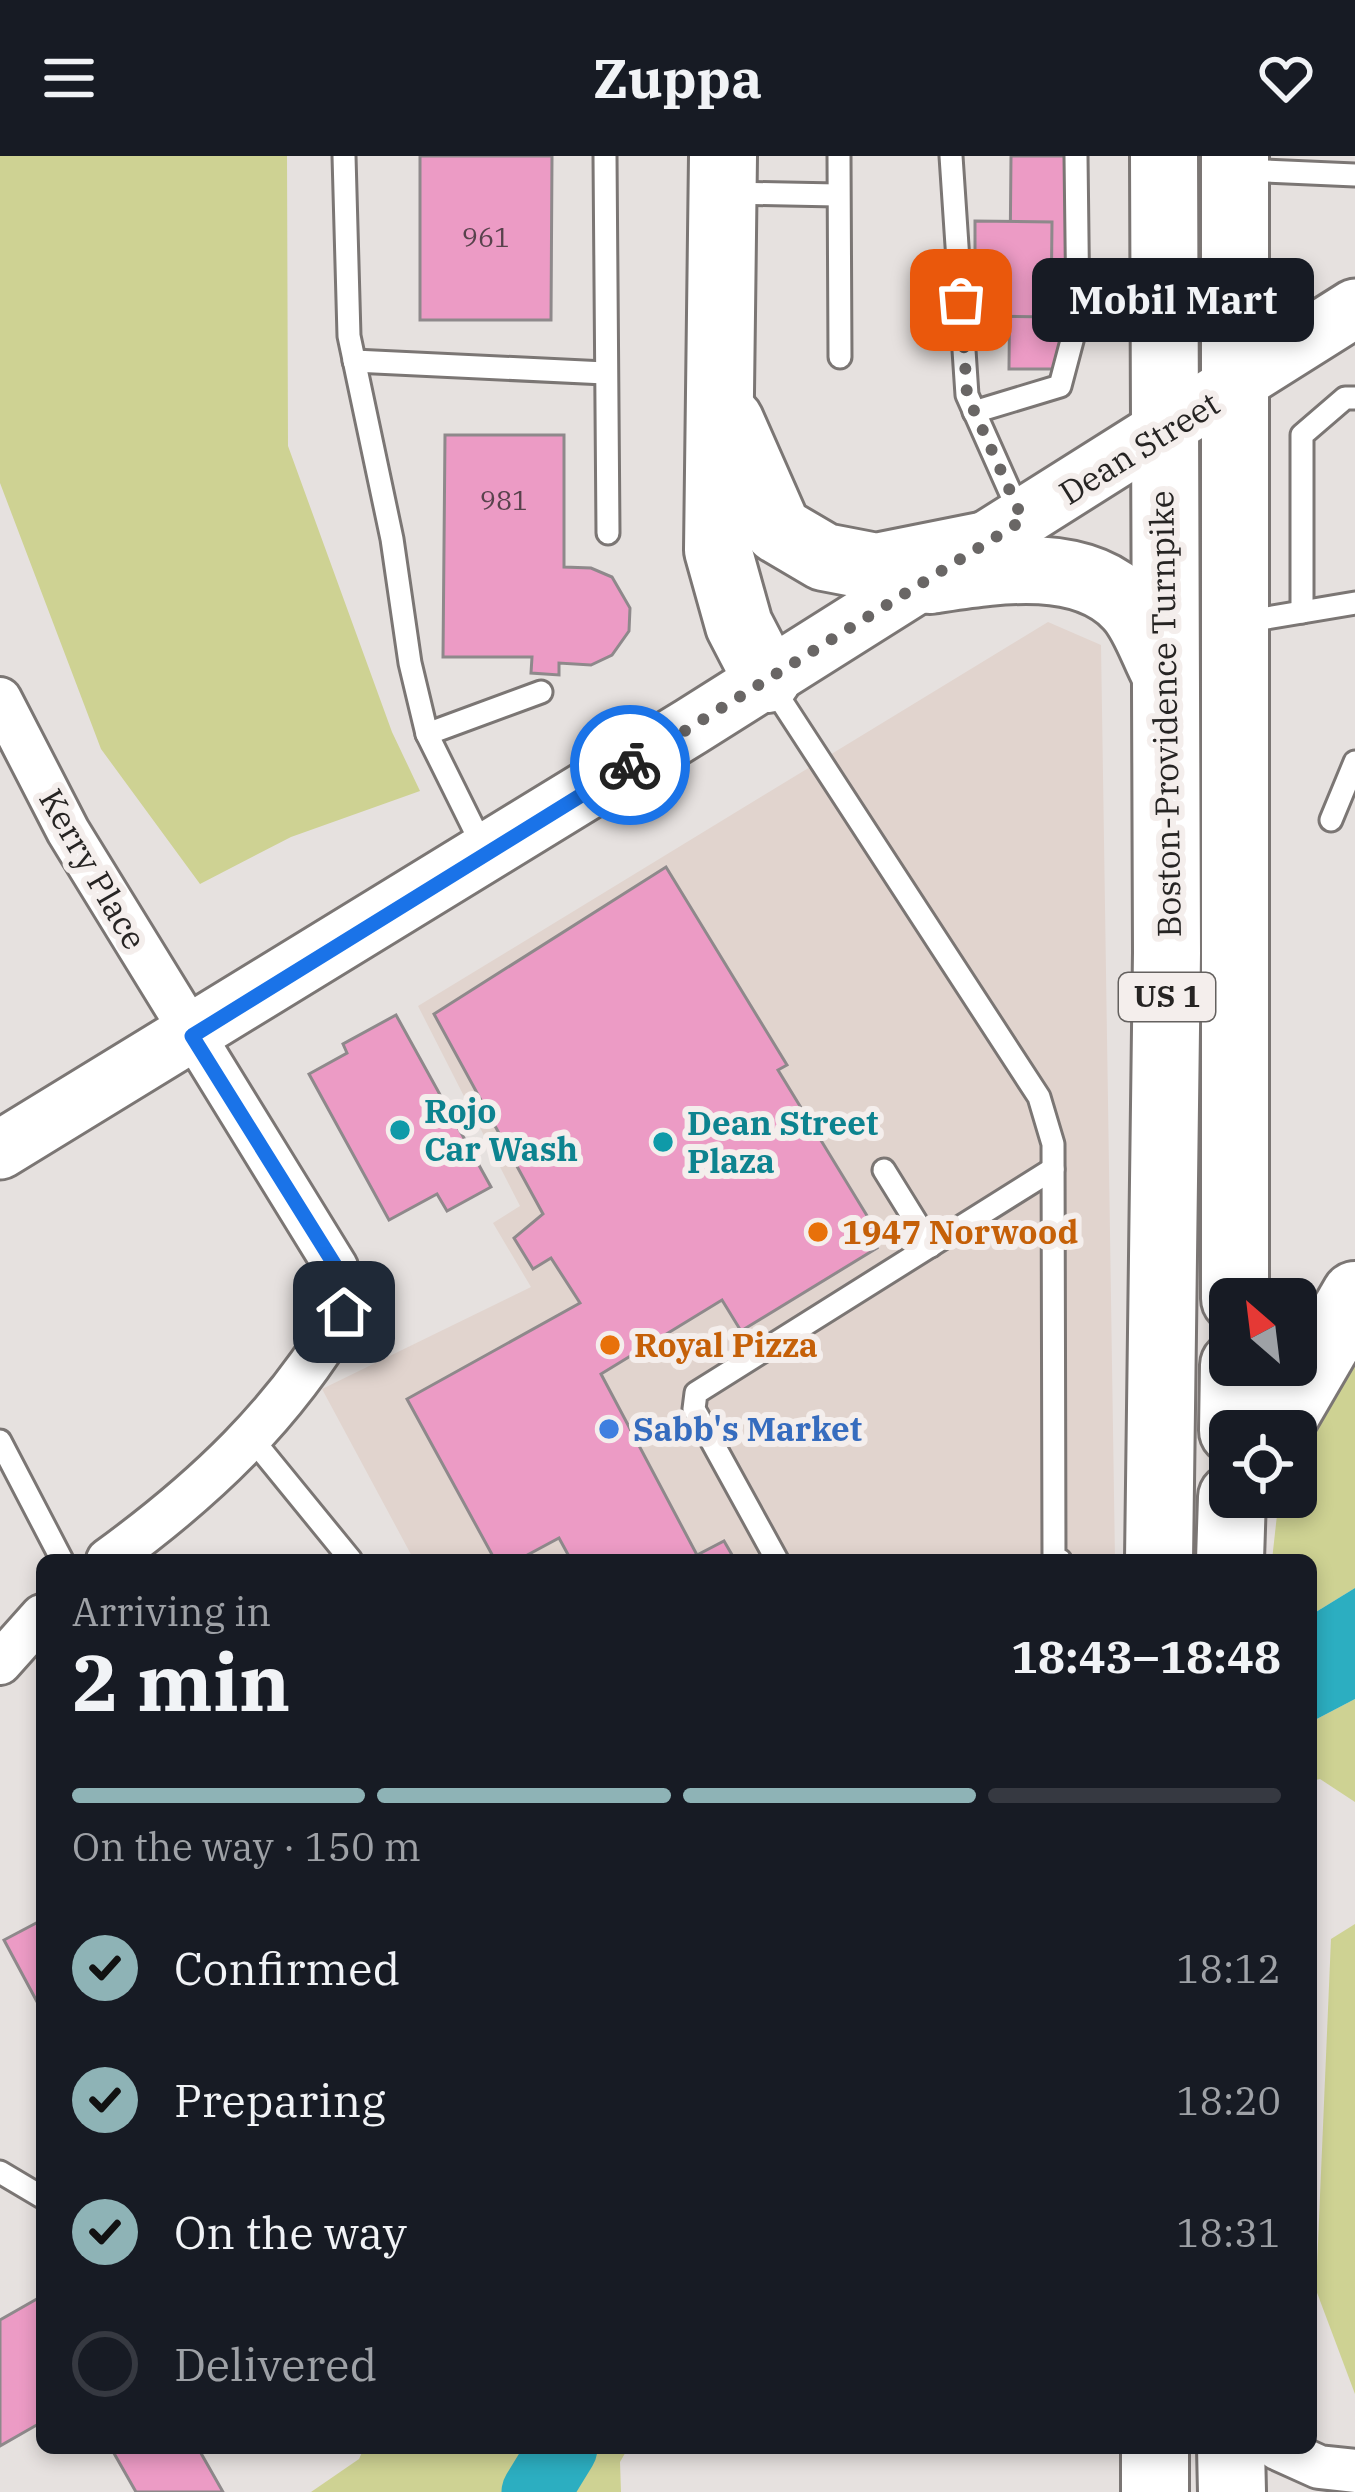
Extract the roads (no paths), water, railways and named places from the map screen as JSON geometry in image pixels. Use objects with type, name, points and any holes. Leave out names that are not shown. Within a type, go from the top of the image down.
[{"type":"main road","name":"Boston-Providence Turnpike","points":[[1160,1554],[1167,953],[1164,156]]},
{"type":"main road","name":"Boston-Providence Turnpike","points":[[1235,163],[1235,1278]]},
{"type":"main road","points":[[723,174],[718,550],[739,625],[767,679]]},
{"type":"main road","name":"Dean Street","points":[[0,1150],[192,1036],[1162,434],[1355,308]]},
{"type":"main road","points":[[720,391],[778,530],[824,557],[876,567],[1002,533]]},
{"type":"main road","points":[[926,580],[1006,569],[1090,582],[1129,606],[1165,674]]},
{"type":"main road","points":[[1288,1410],[1355,1294]]},
{"type":"main road","points":[[1155,2454],[1155,2492]]},
{"type":"main road","points":[[1231,2454],[1232,2492]]},
{"type":"street","name":"Kerry Place","points":[[5,722],[336,1267],[344,1312],[314,1364],[253,1439],[186,1504],[116,1554]]},
{"type":"street","points":[[0,1663],[36,1623]]},
{"type":"street","points":[[1290,2454],[1319,2467],[1355,2471]]},
{"type":"lane","points":[[344,156],[354,362],[427,734],[486,854]]},
{"type":"lane","points":[[605,156],[608,533]]},
{"type":"lane","points":[[839,156],[840,356]]},
{"type":"lane","points":[[951,156],[967,395],[1002,533]]},
{"type":"lane","points":[[974,412],[1060,386],[1078,318],[1076,156]]},
{"type":"lane","points":[[1235,163],[1355,176]]},
{"type":"lane","points":[[723,174],[837,195]]},
{"type":"lane","points":[[354,362],[605,373]]},
{"type":"lane","points":[[1302,612],[1302,435],[1345,398],[1355,398]]},
{"type":"lane","points":[[1236,623],[1355,603]]},
{"type":"lane","points":[[767,679],[1039,1096],[1054,1144],[1056,1554]]},
{"type":"lane","points":[[427,734],[542,692]]},
{"type":"lane","points":[[1331,820],[1355,761]]},
{"type":"lane","points":[[774,1554],[694,1409],[696,1393],[1053,1169]]},
{"type":"lane","points":[[884,1170],[931,1246]]},
{"type":"lane","points":[[253,1439],[346,1554]]},
{"type":"lane","points":[[0,1441],[59,1554]]},
{"type":"lane","points":[[0,2172],[36,2193]]},
{"type":"water","points":[[1355,1588],[1355,1699],[1317,1719],[1317,1611]]},
{"type":"waterway","points":[[536,2492],[559,2454]]},
{"type":"place","name":"Mobil Mart","points":[[961,300]]},
{"type":"place","name":"Rojo Car Wash","points":[[400,1130]]},
{"type":"place","name":"Dean Street Plaza","points":[[663,1142]]},
{"type":"place","name":"1947 Norwood","points":[[818,1232]]},
{"type":"place","name":"Royal Pizza","points":[[610,1345]]},
{"type":"place","name":"Sabb's Market","points":[[609,1429]]}]
